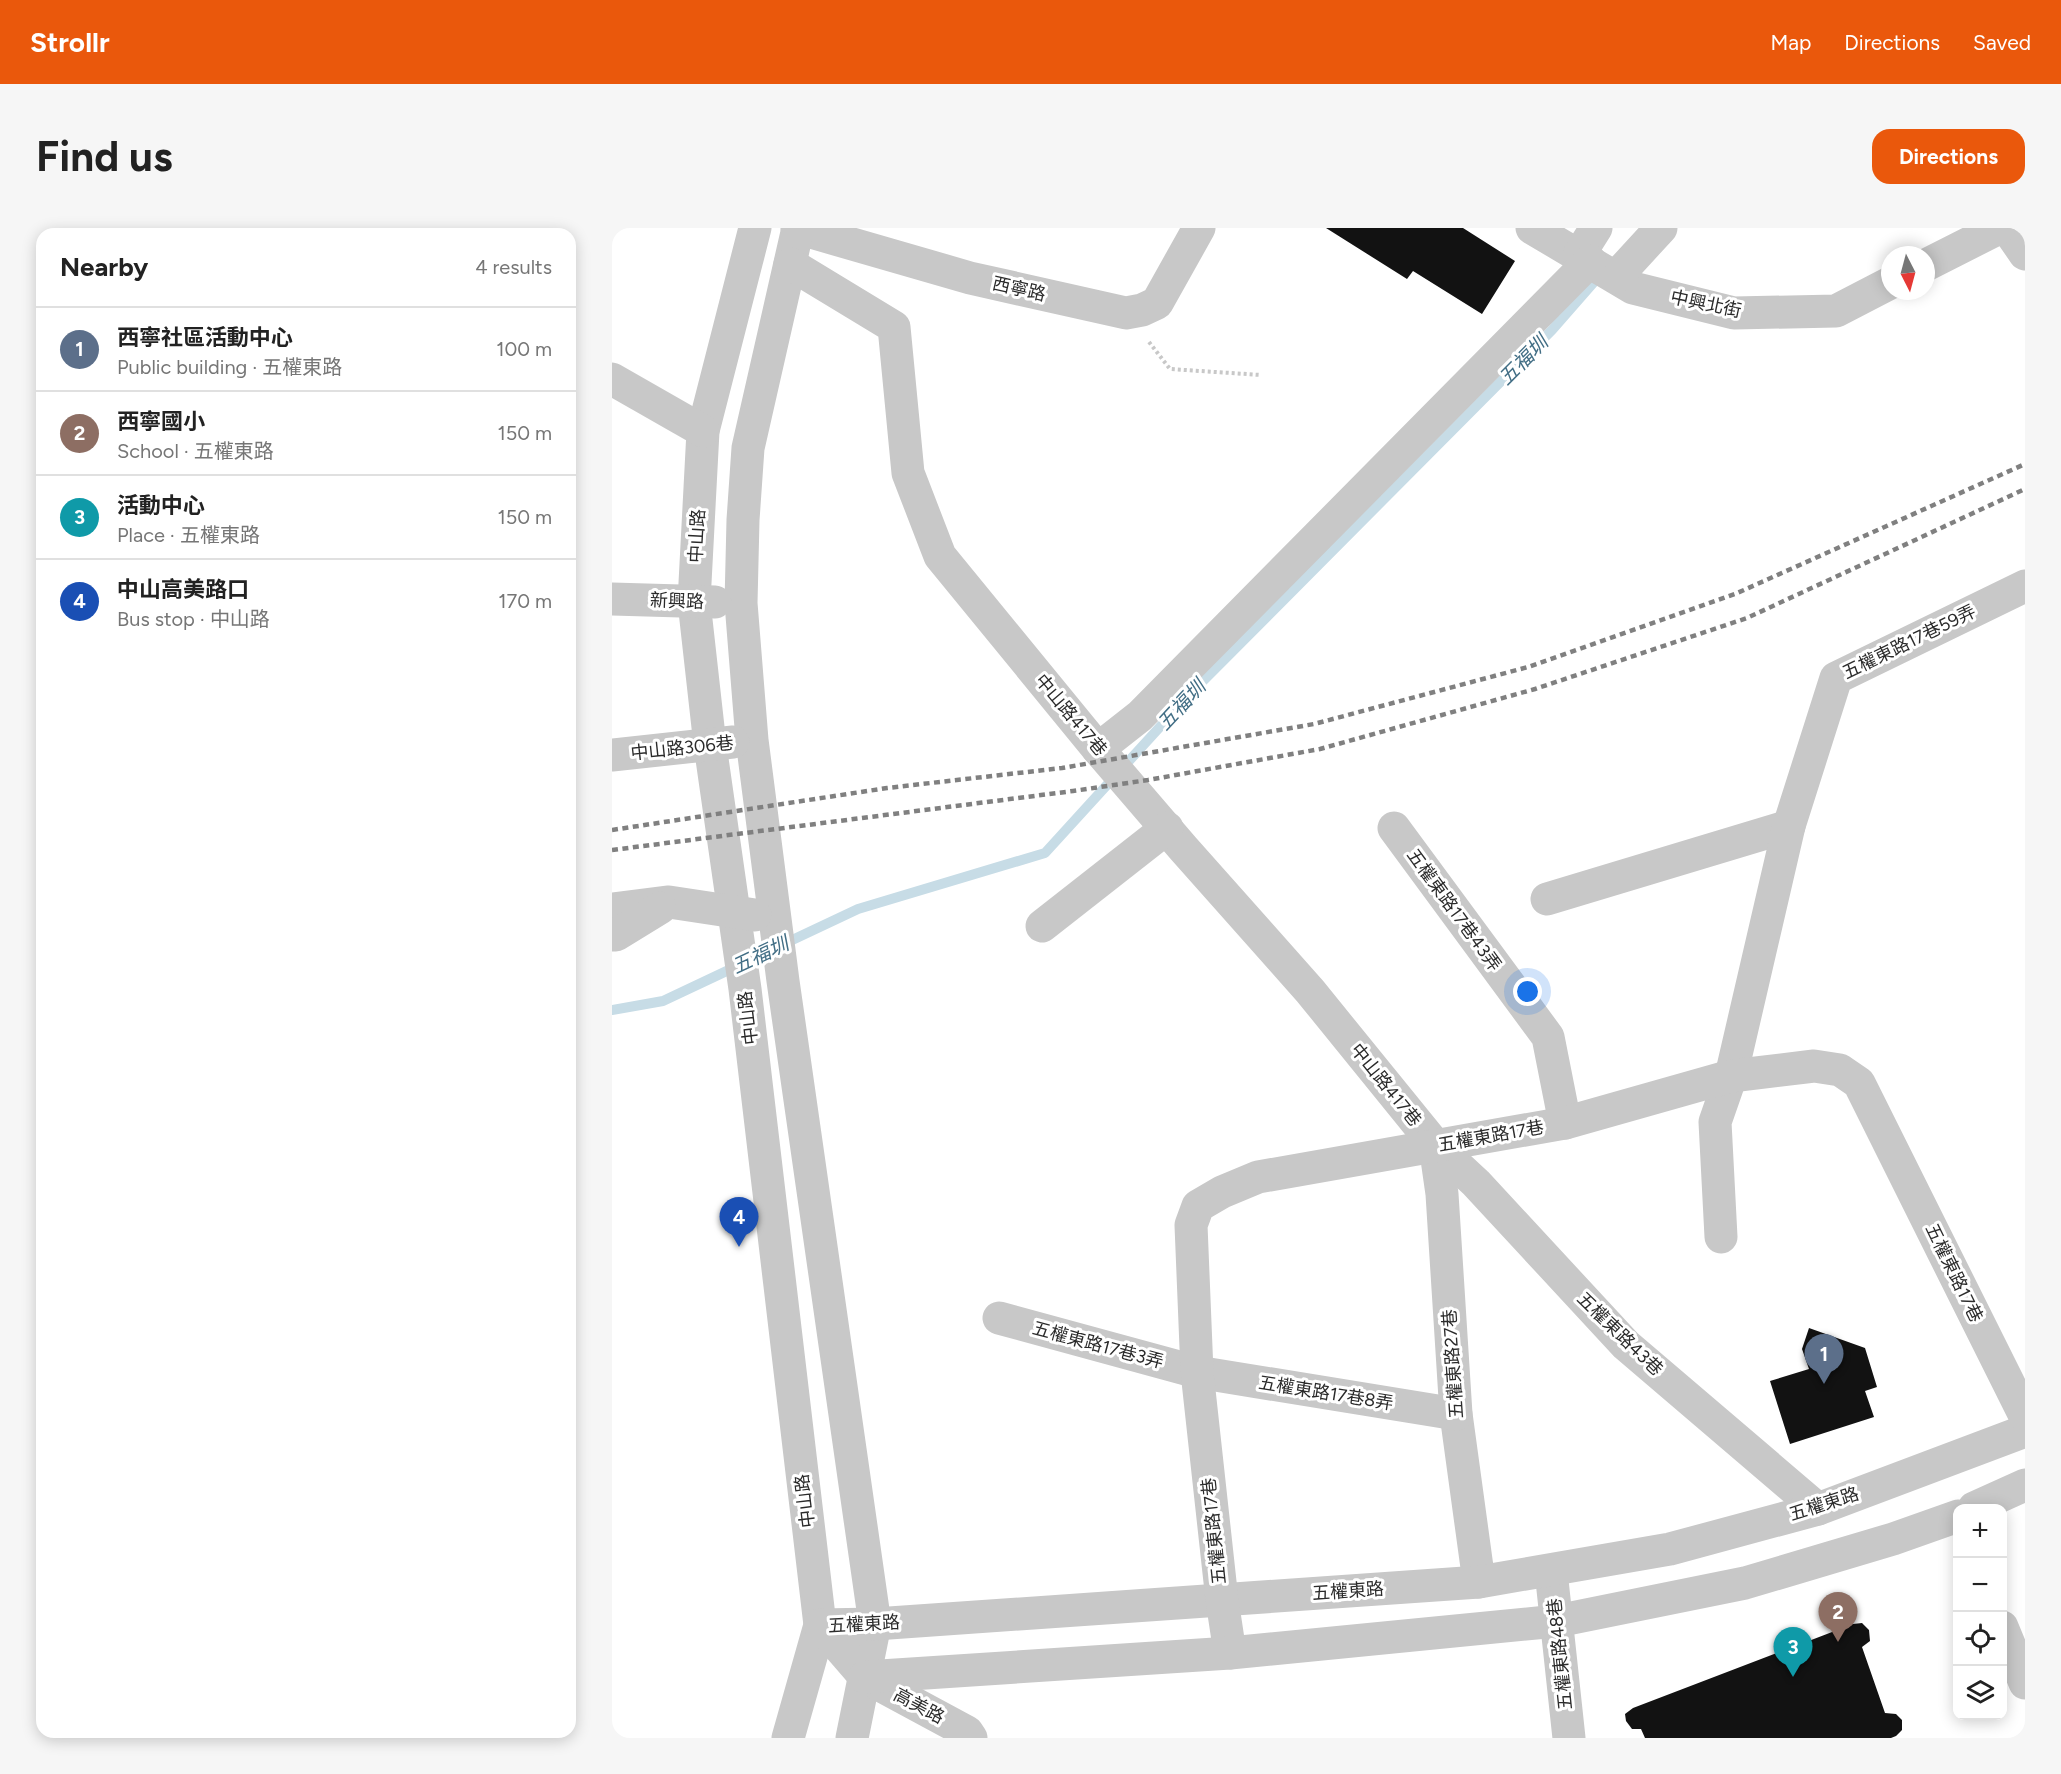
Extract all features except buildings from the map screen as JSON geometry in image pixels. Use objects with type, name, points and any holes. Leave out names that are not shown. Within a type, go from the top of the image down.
[{"type":"street","name":"中山路","points":[[755,228],[703,431],[694,602],[710,745],[734,911],[820,1625],[788,1738]]},
{"type":"street","points":[[798,228],[748,448],[741,603],[752,740],[775,918],[875,1624],[852,1738]]},
{"type":"street","name":"西寧路","points":[[798,228],[970,278],[1126,313],[1142,310],[1157,303],[1199,228]]},
{"type":"street","name":"中興北街","points":[[1532,228],[1595,255],[1633,288],[1734,314],[1836,311],[1881,288]]},
{"type":"street","points":[[1098,748],[1140,716],[1595,255],[1661,228]]},
{"type":"street","points":[[1935,260],[1999,228]]},
{"type":"street","points":[[2007,228],[2025,254]]},
{"type":"street","name":"中山路417巷","points":[[790,264],[894,327],[908,473],[940,556],[1098,748],[1310,991],[1435,1145]]},
{"type":"street","points":[[612,379],[703,431]]},
{"type":"street","name":"五權東路17巷59弄","points":[[1721,1237],[1715,1122],[1731,1076],[1790,826],[1836,678],[2025,586]]},
{"type":"street","name":"新興路","points":[[612,599],[741,603]]},
{"type":"street","name":"中山路306巷","points":[[612,755],[752,740]]},
{"type":"street","points":[[1547,899],[1790,826]]},
{"type":"street","points":[[1042,926],[1167,828]]},
{"type":"street","name":"五權東路17巷43弄","points":[[1394,828],[1548,1037],[1565,1123]]},
{"type":"street","points":[[612,909],[669,902],[775,918]]},
{"type":"street","points":[[612,936],[669,902]]},
{"type":"street","name":"五權東路17巷","points":[[1230,1653],[1197,1371],[1191,1225],[1198,1206],[1222,1192],[1258,1177],[1565,1123],[1731,1076],[1814,1066],[1840,1070],[1860,1083],[2025,1416]]},
{"type":"street","name":"五權東路27巷","points":[[1435,1145],[1442,1194],[1456,1414],[1479,1582]]},
{"type":"street","name":"五權東路43巷","points":[[1435,1145],[1476,1183],[1626,1345],[1818,1509]]},
{"type":"street","name":"五權東路17巷3弄","points":[[999,1318],[1197,1371]]},
{"type":"street","name":"五權東路17巷8弄","points":[[1197,1371],[1456,1414]]},
{"type":"street","name":"五權東路","points":[[820,1625],[875,1624],[1479,1582],[1551,1571],[1670,1549],[1818,1509],[2025,1431]]},
{"type":"street","points":[[1985,1504],[2025,1485]]},
{"type":"street","points":[[865,1677],[1230,1653],[1557,1621],[1745,1583],[1893,1539],[1953,1518]]},
{"type":"street","name":"五權東路48巷","points":[[1551,1571],[1569,1738]]},
{"type":"street","name":"五權東路","points":[[820,1625],[865,1677]]},
{"type":"street","points":[[2007,1639],[2025,1683]]},
{"type":"street","name":"高美路","points":[[865,1677],[966,1732],[971,1738]]},
{"type":"path","points":[[1126,313],[1170,369],[1261,375]]},
{"type":"waterway","name":"五福圳","points":[[612,1010],[663,1001],[858,909],[1045,853],[1189,695],[1552,330],[1601,274]]},
{"type":"railway","points":[[612,830],[887,788],[1062,768],[1314,724],[1528,667],[1735,594],[2025,464]]},
{"type":"railway","points":[[612,850],[1073,791],[1320,749],[1535,689],[1747,618],[2025,489]]},
{"type":"place","name":"中山高美路口","points":[[739,1247]]},
{"type":"place","name":"西寧社區活動中心","points":[[1824,1384]]},
{"type":"place","name":"西寧國小","points":[[1838,1642]]},
{"type":"place","name":"活動中心","points":[[1793,1677]]}]
